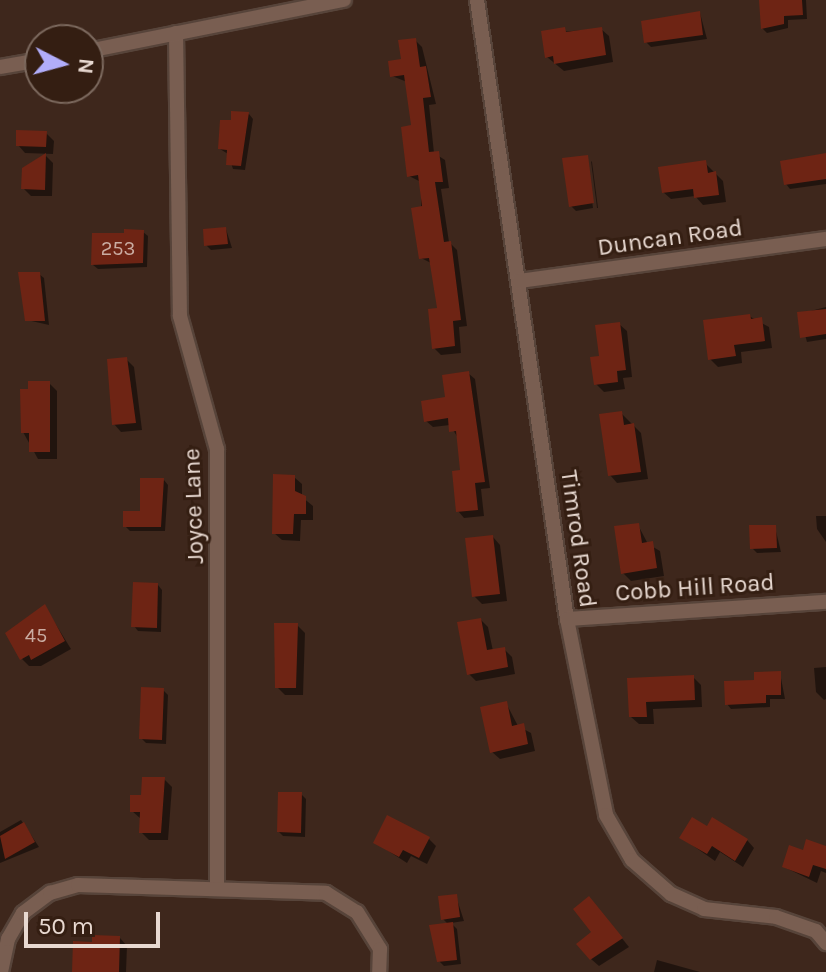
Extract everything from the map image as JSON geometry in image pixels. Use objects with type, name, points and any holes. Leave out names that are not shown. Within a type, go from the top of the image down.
[{"type":"street","points":[[104,48],[344,0]]},
{"type":"street","name":"Timrod Road","points":[[477,0],[567,619],[606,815],[632,860],[671,894],[704,909],[776,917],[816,931],[826,943]]},
{"type":"street","name":"Joyce Lane","points":[[176,33],[180,316],[217,449],[217,887]]},
{"type":"street","points":[[0,67],[24,63]]},
{"type":"street","name":"Duncan Road","points":[[519,281],[826,239]]},
{"type":"street","name":"Cobb Hill Road","points":[[567,619],[826,602]]},
{"type":"street","points":[[1,972],[8,939],[23,913],[50,893],[78,885],[217,887],[326,893],[357,912],[380,949],[379,972]]},
{"type":"building","points":[[759,0],[802,0],[803,15],[784,16],[784,24],[761,29]]},
{"type":"building","points":[[700,11],[703,35],[644,43],[641,21]]},
{"type":"building","points":[[565,27],[566,32],[602,27],[606,55],[554,64],[553,56],[545,58],[541,31]]},
{"type":"building","points":[[416,38],[420,67],[426,66],[431,97],[423,98],[429,152],[439,151],[443,182],[435,182],[444,242],[451,241],[461,320],[453,321],[455,346],[432,349],[428,309],[437,308],[429,258],[419,259],[411,208],[422,206],[418,175],[407,177],[401,127],[411,125],[404,75],[390,77],[388,61],[401,59],[398,40]]},
{"type":"building","points":[[231,111],[249,112],[241,166],[226,165],[227,150],[218,149],[220,120],[231,120]]},
{"type":"building","points":[[16,130],[47,131],[46,147],[16,146]]},
{"type":"building","points":[[46,153],[45,190],[21,189],[22,168]]},
{"type":"building","points":[[826,153],[826,179],[784,185],[780,161]]},
{"type":"building","points":[[588,155],[594,203],[569,207],[562,158]]},
{"type":"building","points":[[706,160],[708,173],[716,171],[719,195],[694,198],[693,189],[662,193],[658,167]]},
{"type":"building","points":[[226,227],[228,244],[204,246],[203,229]]},
{"type":"building","points":[[124,229],[144,230],[143,263],[91,265],[92,233],[124,233]]},
{"type":"building","points":[[18,272],[40,272],[45,321],[25,321]]},
{"type":"building","points":[[826,309],[826,334],[800,338],[797,312]]},
{"type":"building","points":[[750,314],[751,319],[762,317],[765,341],[734,345],[736,356],[708,360],[703,320]]},
{"type":"building","points":[[620,322],[626,370],[617,371],[618,382],[594,385],[590,357],[599,356],[595,325]]},
{"type":"building","points":[[127,357],[136,423],[112,425],[107,359]]},
{"type":"building","points":[[469,371],[485,482],[475,483],[478,510],[456,512],[452,471],[460,470],[456,431],[449,432],[448,418],[424,422],[421,401],[445,397],[442,375]]},
{"type":"building","points":[[28,381],[50,381],[50,452],[29,452],[29,433],[21,433],[20,389],[28,389]]},
{"type":"building","points":[[622,411],[624,425],[634,423],[641,472],[608,476],[599,414]]},
{"type":"building","points":[[273,474],[295,475],[295,491],[306,496],[306,514],[294,514],[293,534],[272,534]]},
{"type":"building","points":[[140,478],[164,478],[161,527],[123,527],[123,511],[140,511]]},
{"type":"building","points":[[639,523],[642,543],[653,541],[657,568],[621,574],[614,526]]},
{"type":"building","points":[[749,525],[776,525],[777,548],[750,549]]},
{"type":"building","points":[[493,535],[500,594],[472,597],[465,538]]},
{"type":"building","points":[[133,582],[158,583],[157,628],[131,627]]},
{"type":"building","points":[[45,604],[65,641],[31,660],[29,655],[20,660],[5,633]]},
{"type":"building","points":[[481,618],[487,650],[505,647],[508,667],[467,675],[457,622]]},
{"type":"building","points":[[274,623],[298,623],[296,688],[275,688]]},
{"type":"building","points":[[781,671],[781,695],[766,695],[766,703],[725,705],[724,681],[754,680],[754,672]]},
{"type":"building","points":[[694,675],[695,700],[646,702],[647,717],[629,717],[627,678]]},
{"type":"building","points":[[141,687],[164,688],[162,740],[139,739]]},
{"type":"building","points":[[507,701],[512,726],[524,723],[528,744],[490,753],[480,707]]},
{"type":"building","points":[[142,777],[165,777],[161,833],[139,833],[140,812],[130,812],[130,795],[141,795]]},
{"type":"building","points":[[278,792],[302,792],[301,833],[277,832]]},
{"type":"building","points":[[387,815],[430,837],[419,858],[403,850],[399,857],[373,843]]},
{"type":"building","points":[[692,817],[707,826],[712,817],[748,839],[735,861],[712,846],[707,854],[679,838]]},
{"type":"building","points":[[24,822],[35,842],[5,859],[0,836]]},
{"type":"building","points":[[806,839],[826,846],[826,869],[813,865],[809,877],[782,867],[789,845],[803,850]]},
{"type":"building","points":[[457,894],[460,917],[441,920],[438,896]]},
{"type":"building","points":[[589,896],[623,938],[590,960],[576,944],[591,932],[573,909]]},
{"type":"building","points":[[453,922],[457,960],[437,962],[429,925]]},
{"type":"building","points":[[92,935],[120,936],[119,972],[72,972],[73,941],[92,942]]}]
